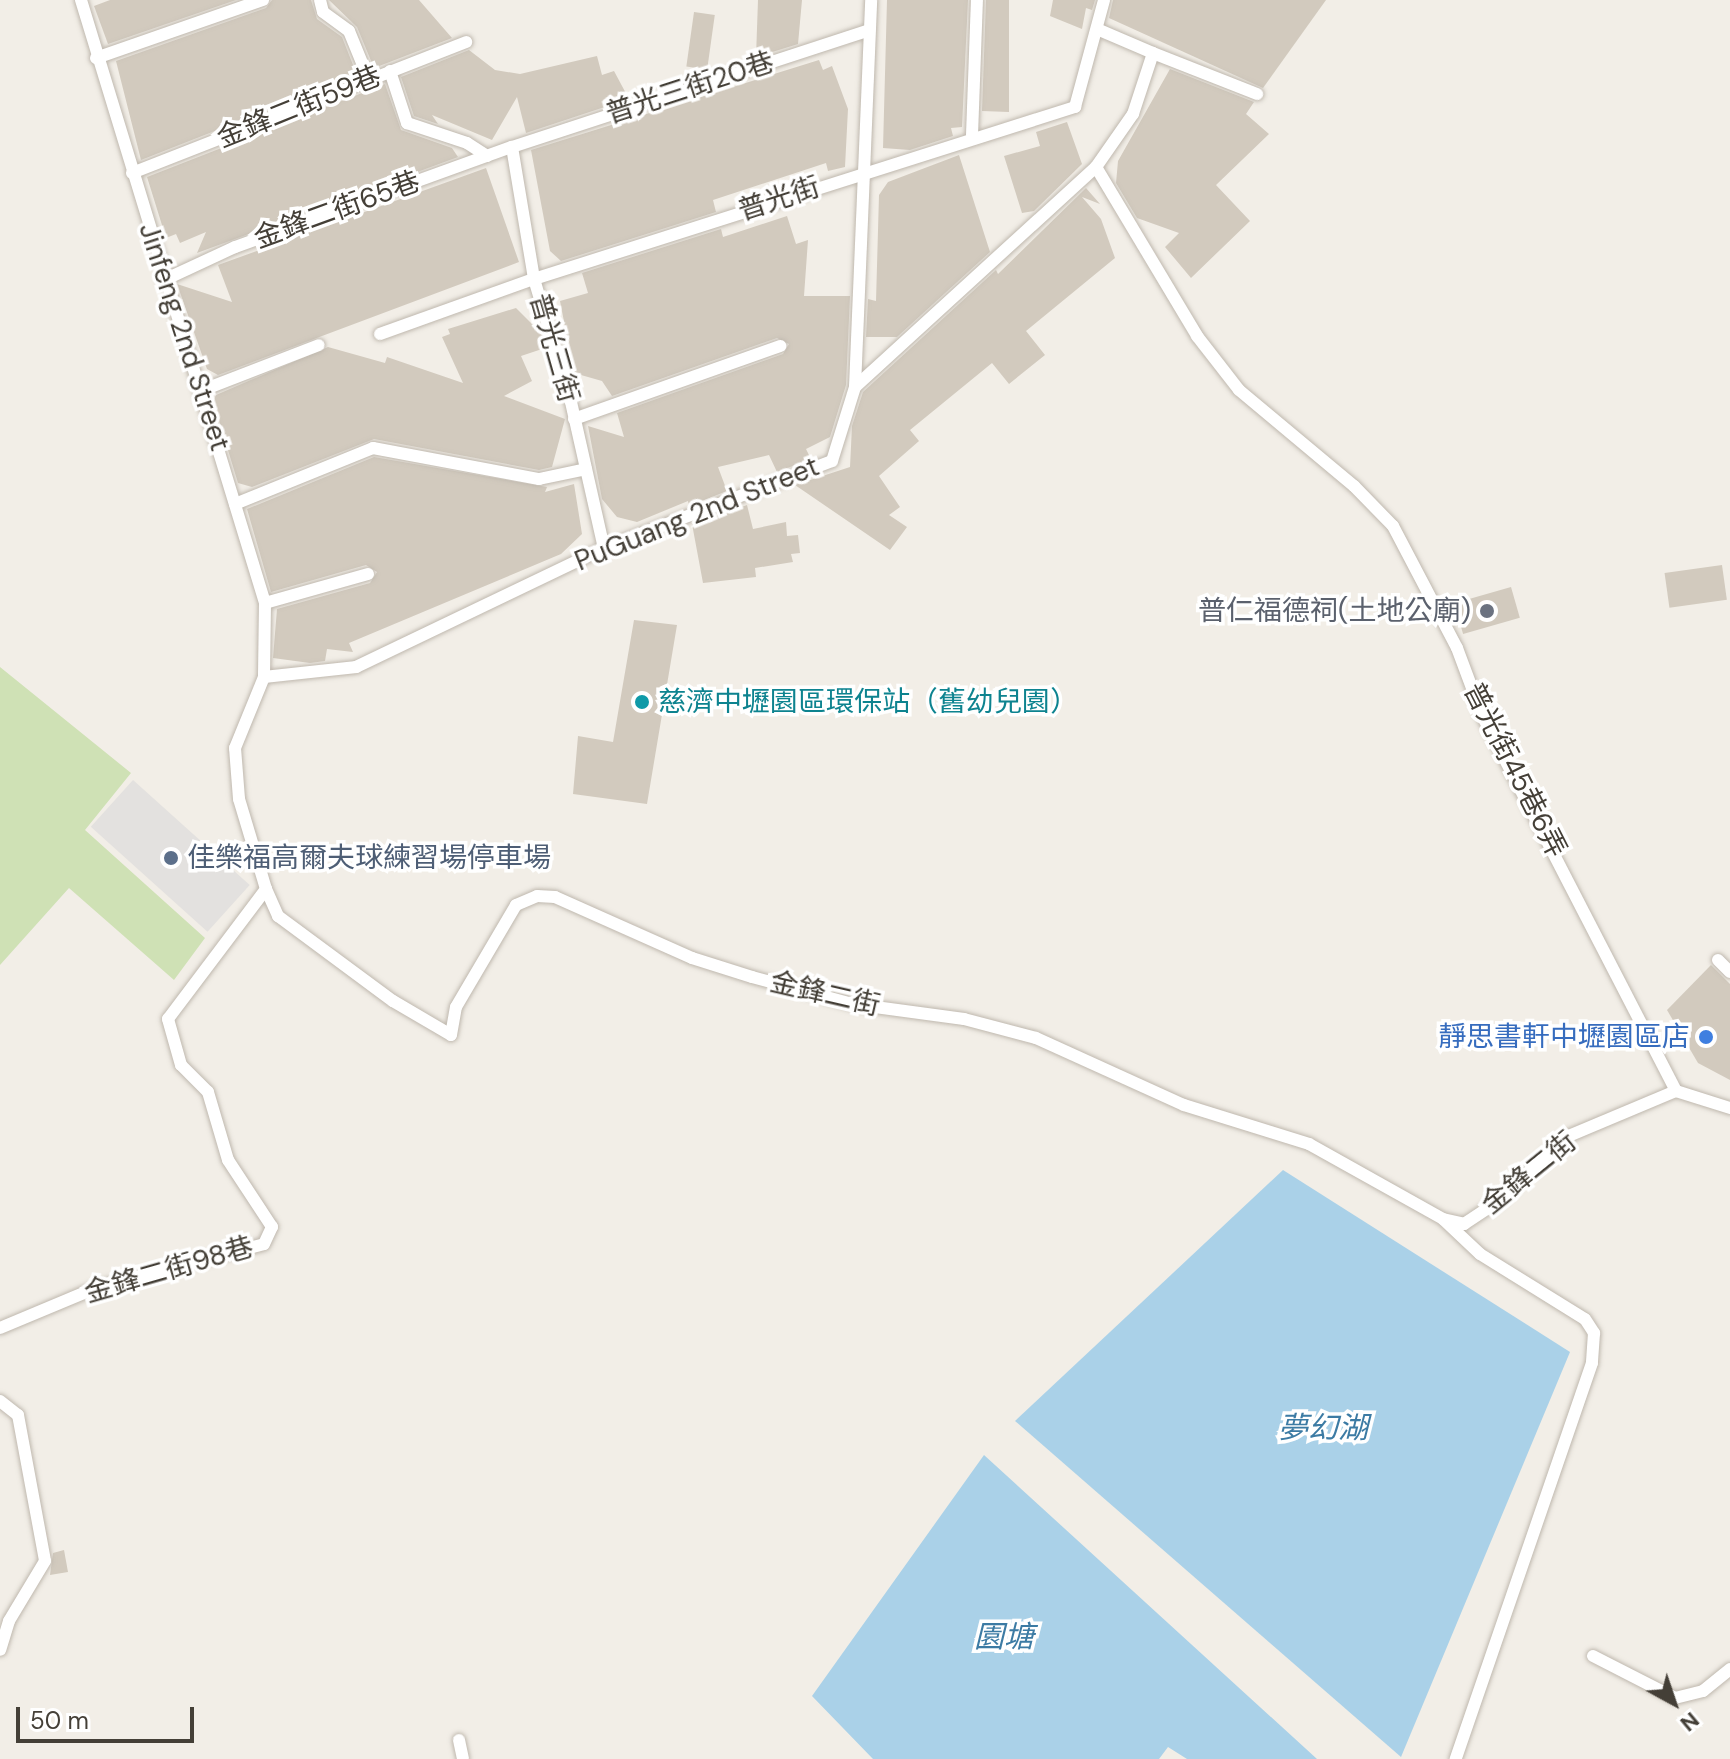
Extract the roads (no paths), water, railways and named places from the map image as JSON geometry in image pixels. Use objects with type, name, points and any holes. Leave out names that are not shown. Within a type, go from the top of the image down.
[{"type":"lane","name":"Jinfeng 2nd Street","points":[[81,0],[164,280],[203,390],[265,603],[264,677]]},
{"type":"lane","points":[[96,58],[263,0]]},
{"type":"lane","points":[[320,0],[323,12],[349,31],[369,80]]},
{"type":"lane","name":"PuGuang 2nd Street","points":[[264,677],[356,667],[604,548],[832,461],[855,387],[871,0]]},
{"type":"lane","points":[[972,135],[977,0]]},
{"type":"lane","name":"普光街","points":[[380,334],[534,279],[972,135],[1075,107],[1104,0]]},
{"type":"lane","points":[[1097,29],[1257,94]]},
{"type":"lane","name":"普光三街20巷","points":[[512,147],[869,30]]},
{"type":"lane","name":"金鋒二街59巷","points":[[132,173],[466,42]]},
{"type":"lane","points":[[855,387],[1096,167],[1133,114],[1153,53]]},
{"type":"lane","points":[[390,71],[407,123],[467,143],[487,156]]},
{"type":"lane","name":"金鋒二街65巷","points":[[164,280],[235,247],[512,147]]},
{"type":"lane","name":"普光三街","points":[[512,147],[534,279],[574,419],[604,548]]},
{"type":"lane","name":"普光街45巷6弄","points":[[1096,167],[1197,336],[1239,390],[1354,486],[1393,526],[1457,648],[1482,715],[1676,1091]]},
{"type":"lane","points":[[203,390],[319,345]]},
{"type":"lane","points":[[574,419],[780,346]]},
{"type":"lane","points":[[235,504],[373,448],[539,479],[586,469]]},
{"type":"lane","points":[[265,603],[368,574]]},
{"type":"lane","name":"金鋒二街","points":[[264,677],[235,748],[239,799],[266,889],[278,916],[312,945],[451,1035],[456,1007],[516,905],[537,896],[555,897],[692,958],[752,977],[853,1004],[964,1019],[1036,1038],[1184,1105],[1309,1144],[1443,1219],[1464,1224],[1500,1200],[1564,1138],[1676,1091]]},
{"type":"lane","name":"金鋒二街98巷","points":[[0,1328],[98,1287],[264,1244],[272,1227],[228,1160],[208,1092],[181,1065],[168,1019],[266,889]]},
{"type":"lane","points":[[1718,960],[1730,972]]},
{"type":"lane","points":[[1676,1091],[1730,1108]]},
{"type":"lane","points":[[1443,1219],[1480,1254],[1585,1319],[1594,1333],[1592,1363],[1456,1759]]},
{"type":"lane","points":[[0,1401],[18,1415],[45,1561],[9,1621],[0,1650]]},
{"type":"lane","points":[[1593,1656],[1675,1698],[1703,1691],[1730,1669]]},
{"type":"lane","points":[[459,1740],[463,1759]]},
{"type":"water","name":"夢幻湖","points":[[1283,1170],[1570,1352],[1401,1757],[1015,1421]]},
{"type":"water","name":"園塘","points":[[984,1455],[1317,1759],[1187,1759],[1168,1747],[1159,1759],[873,1759],[812,1696]]},
{"type":"place","name":"普仁福德祠(土地公廟)","points":[[1487,611]]},
{"type":"place","name":"慈濟中壢園區環保站（舊幼兒園）","points":[[642,702]]},
{"type":"place","name":"佳樂福高爾夫球練習場停車場","points":[[171,858]]},
{"type":"place","name":"靜思書軒中壢園區店","points":[[1706,1037]]}]
